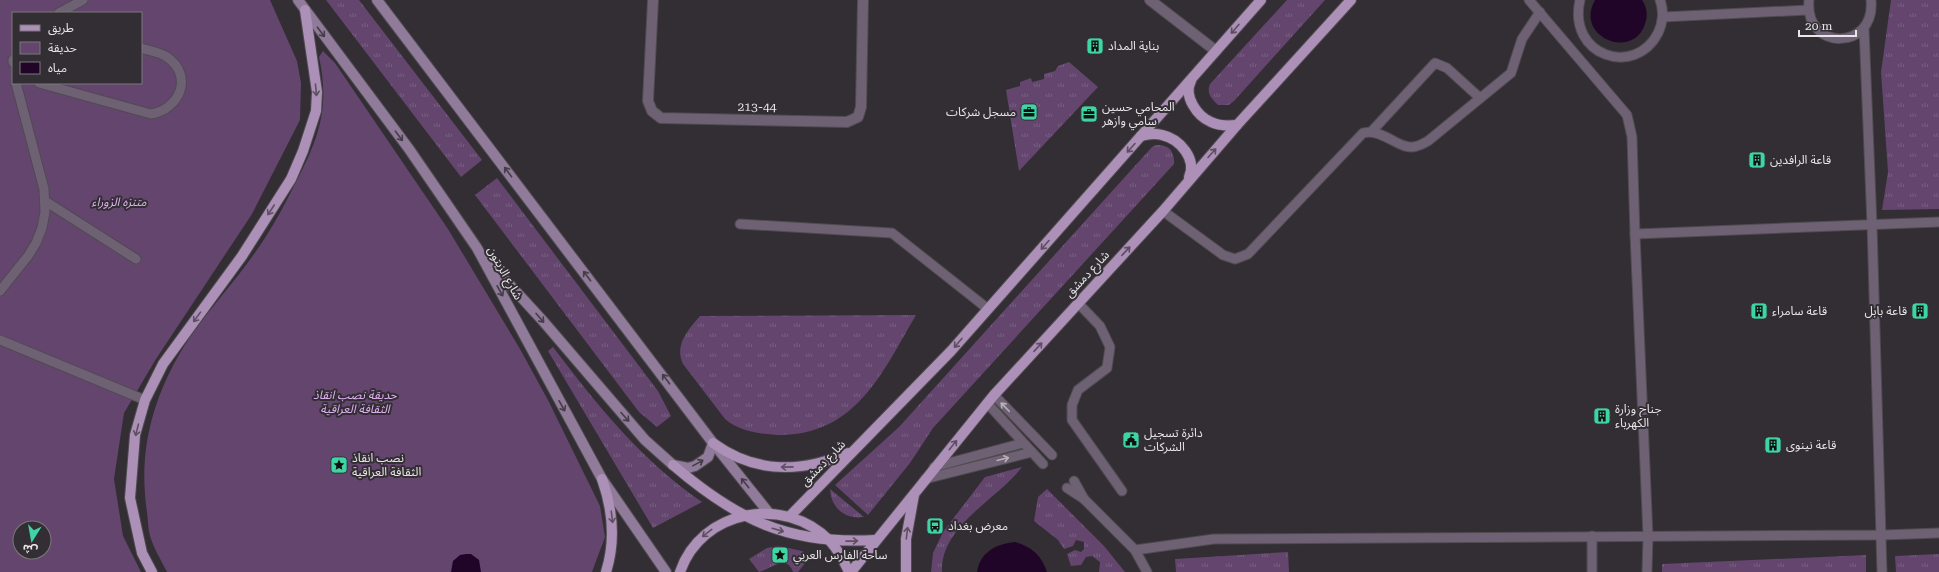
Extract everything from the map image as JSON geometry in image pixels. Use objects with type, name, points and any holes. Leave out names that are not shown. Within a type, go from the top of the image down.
[{"type":"main road","name":"شارع الزيتون","points":[[298,0],[409,149],[477,248],[602,479],[666,572]]},
{"type":"main road","points":[[377,0],[714,443],[769,513]]},
{"type":"main road","name":"شارع دمشق","points":[[790,516],[951,351],[1261,0]]},
{"type":"main road","name":"شارع دمشق","points":[[850,572],[914,491],[994,395],[1163,211],[1237,125],[1351,0]]},
{"type":"main road","points":[[152,572],[142,553],[130,498],[135,435],[145,400],[163,364],[242,256],[291,179],[303,152],[316,111],[317,92],[305,10]]},
{"type":"main road","points":[[1194,76],[1189,85],[1189,94],[1193,106],[1201,116],[1212,123],[1224,126],[1237,125]]},
{"type":"main road","points":[[1141,136],[1151,134],[1163,135],[1174,140],[1184,148],[1190,159],[1192,171],[1189,179]]},
{"type":"main road","points":[[477,248],[543,321],[640,435],[673,466],[716,499],[742,515],[770,528],[792,534],[830,541],[875,540]]},
{"type":"main road","points":[[714,443],[736,457],[760,465],[784,468],[807,466],[852,451]]},
{"type":"main road","points":[[673,466],[688,468],[695,466],[708,457],[714,443]]},
{"type":"main road","points":[[602,479],[609,499],[613,540],[610,561],[606,572]]},
{"type":"main road","points":[[906,572],[906,539],[914,491]]},
{"type":"main road","points":[[680,572],[684,561],[698,540],[718,525],[742,515],[769,513],[790,516],[811,526],[830,541],[850,572]]},
{"type":"street","name":"213-44","points":[[653,0],[648,101],[652,112],[661,118],[847,122],[858,117],[861,107],[863,0]]},
{"type":"street","points":[[1150,0],[1216,51]]},
{"type":"lane","points":[[61,12],[83,0]]},
{"type":"lane","points":[[1529,0],[1627,115],[1632,137],[1648,536],[1647,572]]},
{"type":"lane","points":[[1580,0],[1577,12],[1579,26],[1586,40],[1596,50],[1610,56],[1625,57],[1636,54],[1647,48],[1655,39],[1663,17],[1660,0]]},
{"type":"lane","points":[[1809,0],[1808,10],[1811,21],[1817,29],[1830,37],[1846,38],[1856,35],[1864,28],[1872,9],[1871,0]]},
{"type":"lane","points":[[1663,17],[1808,10]]},
{"type":"lane","points":[[1372,131],[1401,145],[1415,147],[1428,141],[1511,73],[1522,39],[1540,12]]},
{"type":"lane","points":[[1864,28],[1872,225],[1882,572]]},
{"type":"lane","points":[[43,84],[151,114],[161,112],[169,108],[176,100],[180,92],[181,82],[179,73],[167,57],[142,48]]},
{"type":"lane","points":[[1163,211],[1223,255],[1235,259],[1248,254],[1363,133],[1372,131],[1435,63],[1447,68],[1480,98]]},
{"type":"lane","points":[[0,291],[28,256],[36,242],[42,228],[45,200],[44,189],[16,84]]},
{"type":"lane","points":[[45,200],[136,259]]},
{"type":"lane","points":[[1635,234],[1939,222]]},
{"type":"lane","points":[[740,224],[892,233],[988,309]]},
{"type":"lane","points":[[1078,303],[1100,326],[1110,347],[1106,368],[1078,390],[1072,405],[1072,420],[1122,492]]},
{"type":"lane","points":[[0,340],[145,400]]},
{"type":"lane","points":[[994,395],[1052,455]]},
{"type":"lane","points":[[987,403],[1042,464]]},
{"type":"lane","points":[[934,467],[1024,443]]},
{"type":"lane","points":[[925,479],[1032,452]]},
{"type":"lane","points":[[1074,481],[1084,499]]},
{"type":"lane","points":[[1067,488],[1084,499],[1135,550],[1147,572]]},
{"type":"lane","points":[[1135,550],[1214,539],[1882,535],[1939,533]]},
{"type":"lane","points":[[1592,536],[1592,572]]},
{"type":"green space","name":"متنزه الزوراء","points":[[0,0],[270,0],[297,61],[301,83],[300,120],[252,214],[156,359],[124,413],[114,479],[123,536],[141,572],[0,572]]},
{"type":"green space","points":[[326,0],[359,0],[482,160],[461,177]]},
{"type":"green space","points":[[1287,0],[1325,0],[1234,101],[1229,105],[1218,105],[1209,93],[1210,84]]},
{"type":"green space","points":[[1891,0],[1939,0],[1939,209],[1882,210],[1888,172],[1881,72]]},
{"type":"green space","name":"حديقة نصب انقاذ الثقافة العراقية","points":[[323,51],[335,63],[448,229],[520,349],[549,402],[600,506],[605,537],[592,572],[167,572],[149,533],[144,469],[150,427],[163,387],[183,348],[199,324],[260,246],[281,211],[310,152],[316,137],[323,107],[322,75],[319,57]]},
{"type":"green space","points":[[1069,62],[1098,87],[1019,171],[1006,90],[1020,86],[1020,82],[1031,78],[1032,82],[1044,79],[1044,74],[1055,71],[1058,66]]},
{"type":"green space","points":[[1156,145],[1168,147],[1172,152],[1174,164],[933,428],[910,463],[868,515],[835,485],[899,427],[1152,147]]},
{"type":"green space","points":[[497,178],[658,391],[671,416],[657,427],[639,412],[475,195]]},
{"type":"green space","points":[[916,315],[878,379],[863,397],[847,413],[827,425],[804,433],[777,435],[763,434],[743,429],[731,423],[725,419],[683,364],[681,357],[681,344],[687,332],[700,316]]},
{"type":"green space","points":[[553,347],[586,390],[640,450],[680,486],[702,502],[653,528],[548,351]]},
{"type":"green space","points":[[1022,467],[1012,479],[972,514],[960,527],[950,541],[944,556],[942,572],[931,572],[933,553],[943,532],[985,477]]},
{"type":"green space","points":[[830,489],[864,517],[851,517],[840,511],[833,502]]},
{"type":"green space","points":[[1047,489],[1104,546],[1125,572],[1099,572],[1100,562],[1092,556],[1086,557],[1081,565],[1071,566],[1067,554],[1075,550],[1081,552],[1084,549],[1084,542],[1076,540],[1073,546],[1064,549],[1058,540],[1034,521],[1038,497]]},
{"type":"green space","points":[[779,546],[802,551],[810,557],[798,572],[793,572],[790,566],[782,563],[759,572],[749,559],[767,548]]},
{"type":"green space","points":[[1288,552],[1289,572],[1176,572],[1175,559]]},
{"type":"green space","points":[[1939,554],[1939,572],[1896,572],[1895,556]]},
{"type":"green space","points":[[1866,555],[1866,572],[1662,572],[1662,564]]},
{"type":"water","points":[[1595,0],[1642,0],[1646,9],[1646,18],[1645,24],[1639,35],[1629,41],[1618,42],[1608,40],[1598,34],[1592,25],[1591,13]]},
{"type":"water","points":[[1015,542],[1026,546],[1035,552],[1045,566],[1047,572],[977,572],[982,559],[990,550],[1001,545]]},
{"type":"water","points":[[471,554],[479,560],[481,572],[451,572],[453,561],[460,555]]},
{"type":"place","name":"بناية المداد","points":[[1095,46]]},
{"type":"place","name":"مسجل شركات","points":[[1029,112]]},
{"type":"place","name":"المحامي حسين سامي وازهر","points":[[1089,114]]},
{"type":"place","name":"قاعة الرافدين","points":[[1757,160]]},
{"type":"place","name":"قاعة سامراء","points":[[1759,311]]},
{"type":"place","name":"قاعة بابل","points":[[1920,311]]},
{"type":"place","name":"جناح وزارة الكهرباء","points":[[1602,416]]},
{"type":"place","name":"دائرة تسجيل الشركات","points":[[1131,440]]},
{"type":"place","name":"قاعة نينوى","points":[[1773,445]]},
{"type":"place","name":"نصب انقاذ الثقافة العراقية","points":[[339,465]]},
{"type":"place","name":"معرض بغداد","points":[[935,526]]},
{"type":"place","name":"ساحة الفارس العربي","points":[[780,555]]}]
